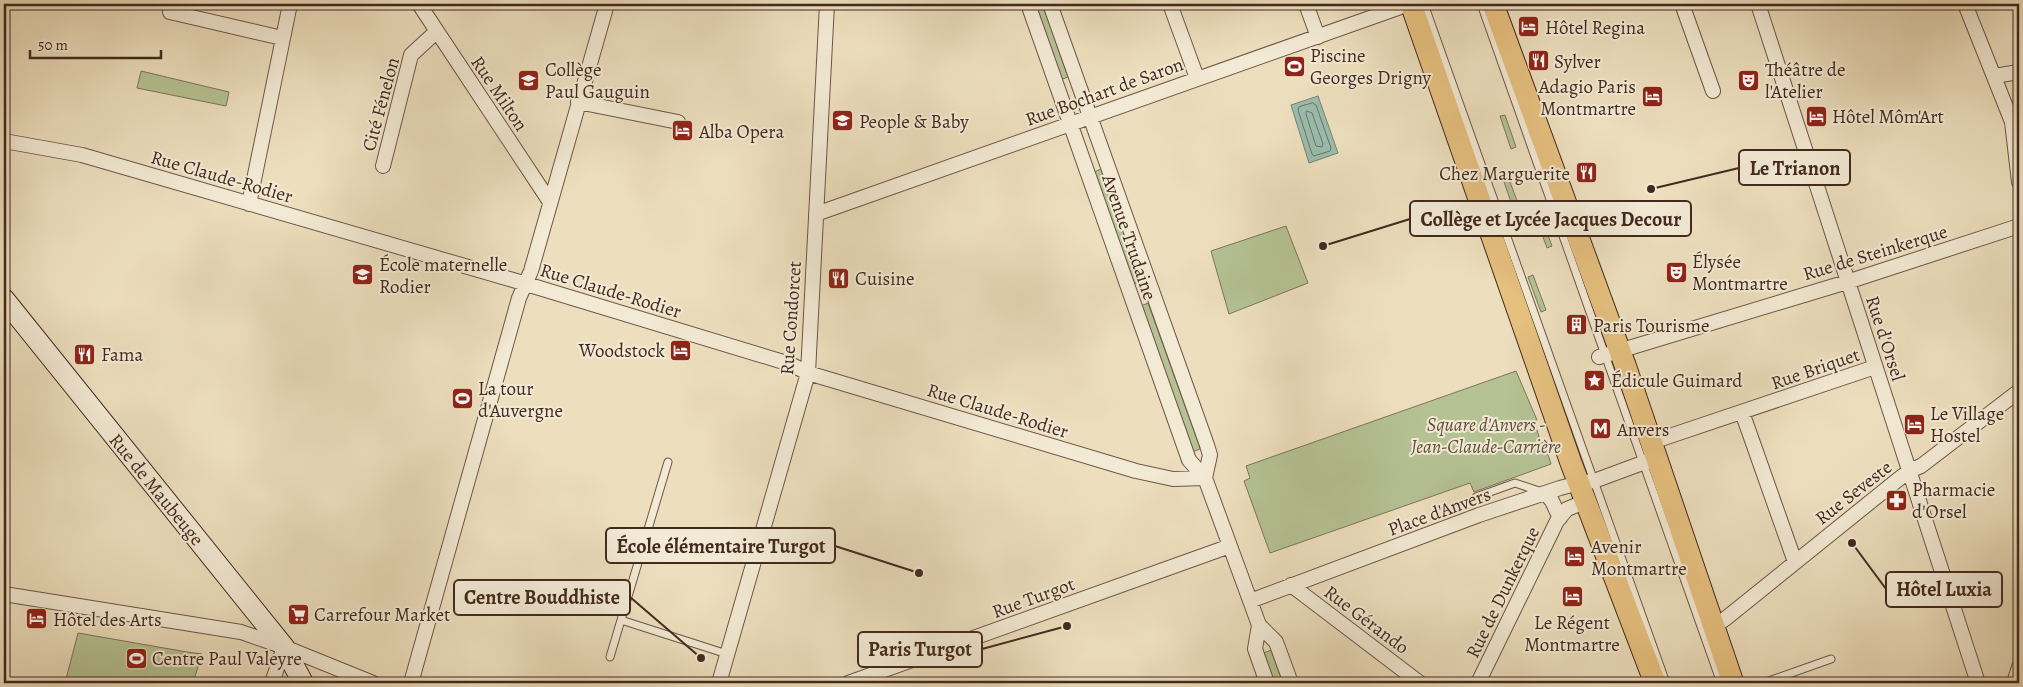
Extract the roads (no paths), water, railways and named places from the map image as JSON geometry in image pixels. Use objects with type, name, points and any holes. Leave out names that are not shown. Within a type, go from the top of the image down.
[{"type":"main road","points":[[1411,4],[1590,486],[1655,683]]},
{"type":"main road","points":[[1493,4],[1608,354],[1651,454],[1733,683]]},
{"type":"main road","name":"Rue de Maubeuge","points":[[4,299],[284,647],[303,683]]},
{"type":"street","points":[[250,204],[290,4]]},
{"type":"street","name":"Rue Milton","points":[[419,4],[550,202]]},
{"type":"street","points":[[411,683],[516,308],[531,271],[607,4]]},
{"type":"street","name":"Rue Condorcet","points":[[719,683],[808,373],[827,4]]},
{"type":"street","name":"Avenue Trudaine","points":[[1028,4],[1188,460],[1205,478],[1259,625],[1276,642],[1291,683]]},
{"type":"street","name":"Avenue Trudaine","points":[[1050,4],[1207,445],[1210,455],[1205,478]]},
{"type":"street","points":[[1170,4],[1197,78]]},
{"type":"street","points":[[1306,4],[1318,37]]},
{"type":"street","name":"Rue Bochart de Saron","points":[[816,214],[1197,78],[1318,37],[1398,8],[1404,4]]},
{"type":"street","points":[[1682,4],[1713,91]]},
{"type":"street","name":"Rue d'Orsel","points":[[1758,4],[1978,683]]},
{"type":"street","points":[[1965,4],[2012,122],[2019,182]]},
{"type":"street","points":[[170,12],[282,38]]},
{"type":"street","name":"Cité Fénelon","points":[[383,166],[411,55],[436,32]]},
{"type":"street","points":[[1994,76],[2019,72]]},
{"type":"street","points":[[578,102],[678,122]]},
{"type":"street","name":"Rue Claude-Rodier","points":[[4,142],[82,155],[525,283],[790,364],[808,373],[1136,471],[1173,479],[1205,478]]},
{"type":"street","name":"Rue de Steinkerque","points":[[1608,354],[1847,282],[2019,226]]},
{"type":"street","name":"Rue Briquet","points":[[1590,486],[1651,454],[1742,412],[1876,368]]},
{"type":"street","name":"Rue Seveste","points":[[1714,626],[1909,471],[1921,466],[2019,391]]},
{"type":"street","points":[[1742,412],[1795,562]]},
{"type":"street","name":"Place d'Anvers","points":[[1250,601],[1479,515],[1544,493],[1590,486]]},
{"type":"street","name":"Rue de Dunkerque","points":[[1478,683],[1560,518],[1590,486]]},
{"type":"street","name":"Rue de Dunkerque","points":[[1544,493],[1552,501],[1560,518]]},
{"type":"street","name":"Rue Turgot","points":[[848,683],[1230,546]]},
{"type":"street","name":"Rue Gérando","points":[[1291,585],[1420,683]]},
{"type":"street","points":[[4,594],[241,632],[284,647],[373,683]]},
{"type":"street","name":"Avenue Trudaine","points":[[1259,625],[1255,649],[1267,683]]},
{"type":"street","points":[[272,683],[284,647]]},
{"type":"street","points":[[2014,683],[2019,667]]},
{"type":"lane","points":[[1424,4],[1590,486],[1666,683]]},
{"type":"lane","points":[[1481,4],[1608,354]]},
{"type":"lane","points":[[1651,454],[1721,683]]},
{"type":"lane","points":[[610,657],[668,462]]},
{"type":"lane","points":[[1476,497],[1515,483],[1544,493]]},
{"type":"lane","points":[[620,620],[727,654]]},
{"type":"lane","points":[[1762,683],[1831,660]]},
{"type":"water","points":[[1318,96],[1338,153],[1309,163],[1291,105]]},
{"type":"place","name":"Hôtel Regina","points":[[1529,27]]},
{"type":"place","name":"Sylver","points":[[1538,61]]},
{"type":"place","name":"Piscine Georges Drigny","points":[[1294,66]]},
{"type":"place","name":"Collège Paul Gauguin","points":[[529,80]]},
{"type":"place","name":"Théâtre de l'Atelier","points":[[1749,80]]},
{"type":"place","name":"Adagio Paris Montmartre","points":[[1652,97]]},
{"type":"place","name":"Hôtel Môm'Art","points":[[1816,116]]},
{"type":"place","name":"People & Baby","points":[[843,121]]},
{"type":"place","name":"Alba Opera","points":[[683,131]]},
{"type":"place","name":"Chez Marguerite","points":[[1586,173]]},
{"type":"place","name":"Le Trianon","points":[[1651,189]]},
{"type":"place","name":"Collège et Lycée Jacques Decour","points":[[1323,246]]},
{"type":"place","name":"Élysée Montmartre","points":[[1676,272]]},
{"type":"place","name":"École maternelle Rodier","points":[[363,275]]},
{"type":"place","name":"Cuisine","points":[[839,278]]},
{"type":"place","name":"Paris Tourisme","points":[[1577,325]]},
{"type":"place","name":"Woodstock","points":[[681,350]]},
{"type":"place","name":"Fama","points":[[85,354]]},
{"type":"place","name":"Édicule Guimard","points":[[1595,380]]},
{"type":"place","name":"La tour d'Auvergne","points":[[462,399]]},
{"type":"place","name":"Le Village Hostel","points":[[1914,424]]},
{"type":"place","name":"Anvers","points":[[1601,429]]},
{"type":"place","name":"Pharmacie d'Orsel","points":[[1896,500]]},
{"type":"place","name":"Hôtel Luxia","points":[[1852,543]]},
{"type":"place","name":"Avenir Montmartre","points":[[1575,557]]},
{"type":"place","name":"École élémentaire Turgot","points":[[919,573]]},
{"type":"place","name":"Le Régent Montmartre","points":[[1572,596]]},
{"type":"place","name":"Carrefour Market","points":[[298,614]]},
{"type":"place","name":"Hôtel des Arts","points":[[37,619]]},
{"type":"place","name":"Paris Turgot","points":[[1067,626]]},
{"type":"place","name":"Centre Paul Valeyre","points":[[136,658]]},
{"type":"place","name":"Centre Bouddhiste","points":[[701,658]]},
{"type":"park label","name":"Square d'Anvers - Jean-Claude-Carrière","points":[[1486,435]]}]
